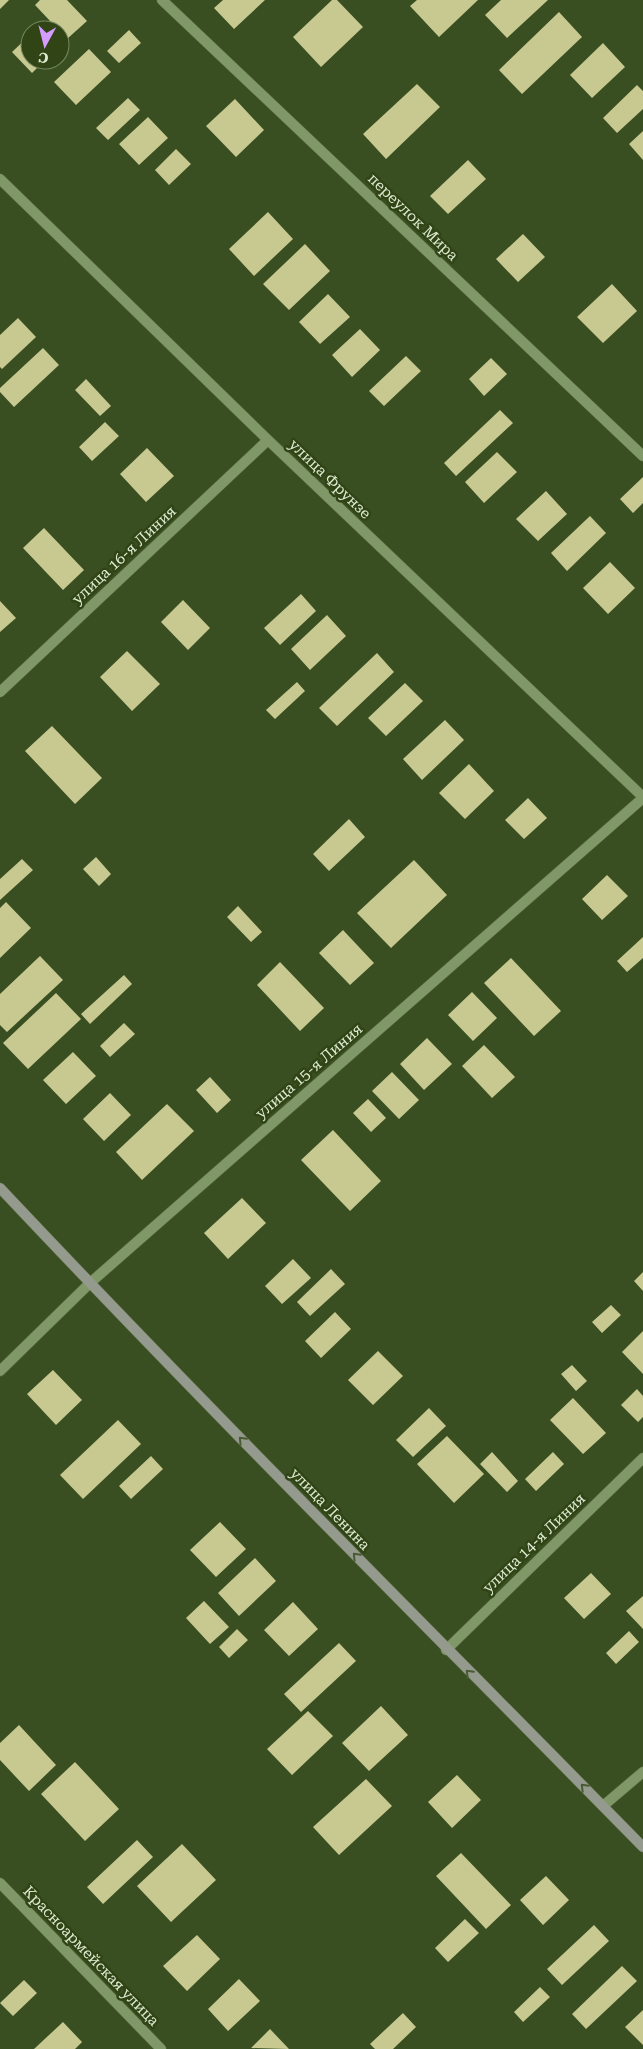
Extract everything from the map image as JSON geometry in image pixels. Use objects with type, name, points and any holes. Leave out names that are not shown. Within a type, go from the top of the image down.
[{"type":"main road","name":"улица Ленина","points":[[0,1188],[446,1650],[643,1847]]},
{"type":"street","name":"переулок Мира","points":[[162,0],[643,456]]},
{"type":"street","name":"улица Фрунзе","points":[[0,179],[268,440],[643,798]]},
{"type":"street","name":"улица 16-я Линия","points":[[0,692],[268,440]]},
{"type":"street","name":"улица 15-я Линия","points":[[0,1371],[90,1283],[643,798]]},
{"type":"street","name":"улица 14-я Линия","points":[[446,1650],[643,1458]]},
{"type":"street","points":[[603,1806],[643,1772]]},
{"type":"street","name":"Красноармейская улица","points":[[0,1883],[161,2049]]},
{"type":"building","points":[[0,0],[9,0],[0,9]]},
{"type":"building","points":[[40,0],[67,0],[87,21],[70,36],[70,20],[49,20],[35,5]]},
{"type":"building","points":[[223,0],[265,0],[234,29],[214,8]]},
{"type":"building","points":[[332,0],[337,0],[363,27],[321,67],[293,37]]},
{"type":"building","points":[[417,0],[478,0],[439,37],[410,6]]},
{"type":"building","points":[[501,0],[548,0],[507,38],[485,15]]},
{"type":"building","points":[[559,12],[582,37],[522,94],[499,70]]},
{"type":"building","points":[[129,30],[141,43],[119,63],[107,51]]},
{"type":"building","points":[[603,43],[625,67],[592,98],[570,75]]},
{"type":"building","points":[[20,44],[20,60],[12,52]]},
{"type":"building","points":[[89,49],[111,72],[76,105],[54,82],[67,70],[70,70],[70,67]]},
{"type":"building","points":[[417,84],[440,107],[386,159],[363,134]]},
{"type":"building","points":[[637,85],[643,91],[643,109],[617,133],[603,118]]},
{"type":"building","points":[[128,98],[140,110],[108,140],[96,128]]},
{"type":"building","points":[[235,99],[264,130],[236,157],[206,126]]},
{"type":"building","points":[[148,117],[168,138],[139,165],[119,144]]},
{"type":"building","points":[[643,131],[643,160],[629,144]]},
{"type":"building","points":[[176,149],[191,164],[169,185],[155,170]]},
{"type":"building","points":[[468,160],[486,179],[448,214],[430,196]]},
{"type":"building","points":[[268,212],[293,239],[254,276],[229,249]]},
{"type":"building","points":[[523,234],[545,257],[518,282],[496,259]]},
{"type":"building","points":[[305,244],[330,271],[289,310],[263,284]]},
{"type":"building","points":[[612,284],[637,311],[603,343],[577,317]]},
{"type":"building","points":[[328,294],[350,317],[320,344],[299,322]]},
{"type":"building","points":[[18,318],[36,337],[2,369],[0,367],[0,335]]},
{"type":"building","points":[[360,329],[380,350],[352,377],[332,355]]},
{"type":"building","points":[[43,348],[59,365],[14,407],[0,392],[0,388]]},
{"type":"building","points":[[406,356],[421,371],[384,406],[369,391]]},
{"type":"building","points":[[491,358],[507,374],[484,396],[469,379]]},
{"type":"building","points":[[86,379],[111,406],[100,416],[75,390]]},
{"type":"building","points":[[500,410],[513,423],[456,476],[444,463]]},
{"type":"building","points":[[105,422],[119,436],[92,461],[79,447]]},
{"type":"building","points":[[147,448],[174,476],[146,502],[120,474]]},
{"type":"building","points":[[497,452],[517,472],[484,503],[465,482]]},
{"type":"building","points":[[643,477],[643,503],[633,513],[620,499]]},
{"type":"building","points":[[546,491],[567,514],[538,541],[516,519]]},
{"type":"building","points":[[590,516],[606,533],[567,571],[551,553]]},
{"type":"building","points":[[44,528],[84,570],[63,590],[23,548]]},
{"type":"building","points":[[610,562],[635,588],[608,614],[583,588]]},
{"type":"building","points":[[301,594],[316,611],[280,645],[264,628]]},
{"type":"building","points":[[183,600],[210,628],[188,650],[161,622]]},
{"type":"building","points":[[0,601],[16,618],[0,632]]},
{"type":"building","points":[[327,615],[346,636],[310,670],[291,649]]},
{"type":"building","points":[[127,651],[160,684],[132,711],[100,677]]},
{"type":"building","points":[[377,653],[394,672],[337,726],[319,708]]},
{"type":"building","points":[[297,682],[305,691],[275,719],[266,710]]},
{"type":"building","points":[[405,683],[423,701],[386,736],[368,718]]},
{"type":"building","points":[[445,720],[464,740],[422,780],[403,759]]},
{"type":"building","points":[[52,726],[102,778],[75,804],[25,751]]},
{"type":"building","points":[[469,764],[494,791],[465,819],[439,793]]},
{"type":"building","points":[[528,798],[547,818],[524,839],[505,820]]},
{"type":"building","points":[[349,819],[365,837],[329,871],[313,854]]},
{"type":"building","points":[[96,857],[111,874],[99,886],[83,869]]},
{"type":"building","points":[[22,859],[33,870],[0,900],[0,879]]},
{"type":"building","points":[[414,860],[447,895],[391,948],[357,913]]},
{"type":"building","points":[[607,875],[628,896],[602,920],[582,899]]},
{"type":"building","points":[[6,902],[31,928],[0,958],[0,908]]},
{"type":"building","points":[[238,906],[262,932],[251,942],[227,917]]},
{"type":"building","points":[[343,930],[374,963],[350,985],[319,953]]},
{"type":"building","points":[[643,937],[643,958],[627,972],[617,961]]},
{"type":"building","points":[[40,956],[63,980],[7,1032],[0,1025],[0,994]]},
{"type":"building","points":[[511,958],[561,1011],[534,1036],[484,983]]},
{"type":"building","points":[[280,962],[324,1008],[300,1031],[257,985]]},
{"type":"building","points":[[124,975],[132,984],[90,1024],[81,1014]]},
{"type":"building","points":[[472,992],[497,1018],[473,1041],[448,1015]]},
{"type":"building","points":[[56,993],[81,1019],[28,1069],[3,1043]]},
{"type":"building","points":[[124,1023],[135,1034],[110,1057],[100,1046]]},
{"type":"building","points":[[427,1038],[452,1064],[424,1090],[400,1064]]},
{"type":"building","points":[[484,1045],[515,1077],[492,1098],[462,1066]]},
{"type":"building","points":[[73,1052],[96,1076],[66,1104],[43,1080]]},
{"type":"building","points":[[392,1072],[419,1100],[399,1119],[372,1091]]},
{"type":"building","points":[[210,1077],[231,1100],[217,1113],[196,1090]]},
{"type":"building","points":[[110,1093],[131,1115],[104,1141],[83,1119]]},
{"type":"building","points":[[368,1099],[386,1118],[371,1132],[353,1113]]},
{"type":"building","points":[[167,1104],[194,1131],[142,1180],[116,1152]]},
{"type":"building","points":[[333,1130],[381,1181],[350,1211],[301,1160]]},
{"type":"building","points":[[242,1198],[266,1223],[228,1259],[204,1233]]},
{"type":"building","points":[[293,1259],[311,1278],[282,1304],[265,1286]]},
{"type":"building","points":[[331,1269],[345,1284],[310,1316],[297,1302]]},
{"type":"building","points":[[643,1272],[643,1291],[634,1281]]},
{"type":"building","points":[[611,1305],[621,1315],[602,1333],[592,1322]]},
{"type":"building","points":[[335,1312],[351,1329],[321,1358],[305,1341]]},
{"type":"building","points":[[643,1331],[643,1374],[622,1352]]},
{"type":"building","points":[[378,1351],[403,1376],[373,1405],[348,1380]]},
{"type":"building","points":[[572,1365],[587,1381],[576,1391],[561,1374]]},
{"type":"building","points":[[53,1370],[82,1400],[56,1425],[27,1394]]},
{"type":"building","points":[[637,1389],[643,1396],[643,1417],[638,1422],[621,1405]]},
{"type":"building","points":[[573,1398],[606,1433],[583,1454],[550,1420]]},
{"type":"building","points":[[429,1408],[446,1426],[413,1457],[396,1440]]},
{"type":"building","points":[[118,1420],[141,1444],[83,1499],[60,1475]]},
{"type":"building","points":[[447,1436],[484,1474],[454,1503],[417,1464]]},
{"type":"building","points":[[492,1452],[518,1481],[507,1492],[480,1464]]},
{"type":"building","points":[[553,1452],[564,1464],[536,1491],[525,1479]]},
{"type":"building","points":[[151,1456],[163,1469],[131,1499],[119,1486]]},
{"type":"building","points":[[220,1522],[246,1549],[216,1577],[190,1550]]},
{"type":"building","points":[[255,1558],[276,1581],[239,1616],[218,1593]]},
{"type":"building","points":[[591,1573],[611,1594],[584,1619],[564,1598]]},
{"type":"building","points":[[643,1596],[643,1629],[626,1611]]},
{"type":"building","points":[[204,1601],[229,1627],[210,1644],[186,1618]]},
{"type":"building","points":[[293,1602],[318,1629],[289,1656],[264,1630]]},
{"type":"building","points":[[237,1629],[248,1640],[229,1658],[219,1647]]},
{"type":"building","points":[[629,1631],[639,1642],[616,1664],[606,1653]]},
{"type":"building","points":[[339,1643],[356,1661],[301,1712],[284,1694]]},
{"type":"building","points":[[381,1706],[408,1735],[369,1771],[342,1743]]},
{"type":"building","points":[[308,1711],[333,1736],[292,1775],[267,1749]]},
{"type":"building","points":[[19,1725],[56,1765],[29,1791],[0,1760],[0,1743]]},
{"type":"building","points":[[75,1762],[119,1809],[85,1841],[41,1794]]},
{"type":"building","points":[[457,1775],[481,1800],[452,1828],[428,1802]]},
{"type":"building","points":[[366,1779],[392,1806],[339,1855],[313,1827]]},
{"type":"building","points":[[137,1840],[153,1857],[103,1904],[87,1887]]},
{"type":"building","points":[[182,1844],[216,1880],[171,1922],[137,1886]]},
{"type":"building","points":[[461,1853],[511,1905],[486,1929],[436,1876]]},
{"type":"building","points":[[546,1876],[569,1900],[543,1925],[520,1900]]},
{"type":"building","points":[[465,1919],[479,1933],[448,1962],[435,1948]]},
{"type":"building","points":[[594,1925],[609,1941],[562,1985],[547,1969]]},
{"type":"building","points":[[197,1935],[220,1959],[187,1991],[163,1966]]},
{"type":"building","points":[[622,1966],[637,1981],[586,2029],[572,2014]]},
{"type":"building","points":[[239,1979],[260,2001],[228,2031],[208,2009]]},
{"type":"building","points":[[24,1980],[37,1993],[13,2016],[0,2003]]},
{"type":"building","points":[[540,1987],[550,1997],[523,2022],[514,2012]]},
{"type":"building","points":[[643,2010],[643,2045],[625,2027]]},
{"type":"building","points":[[403,2013],[416,2027],[393,2049],[375,2049],[370,2044]]},
{"type":"building","points":[[63,2022],[82,2042],[75,2049],[34,2049]]},
{"type":"building","points":[[270,2029],[289,2049],[251,2048]]}]
